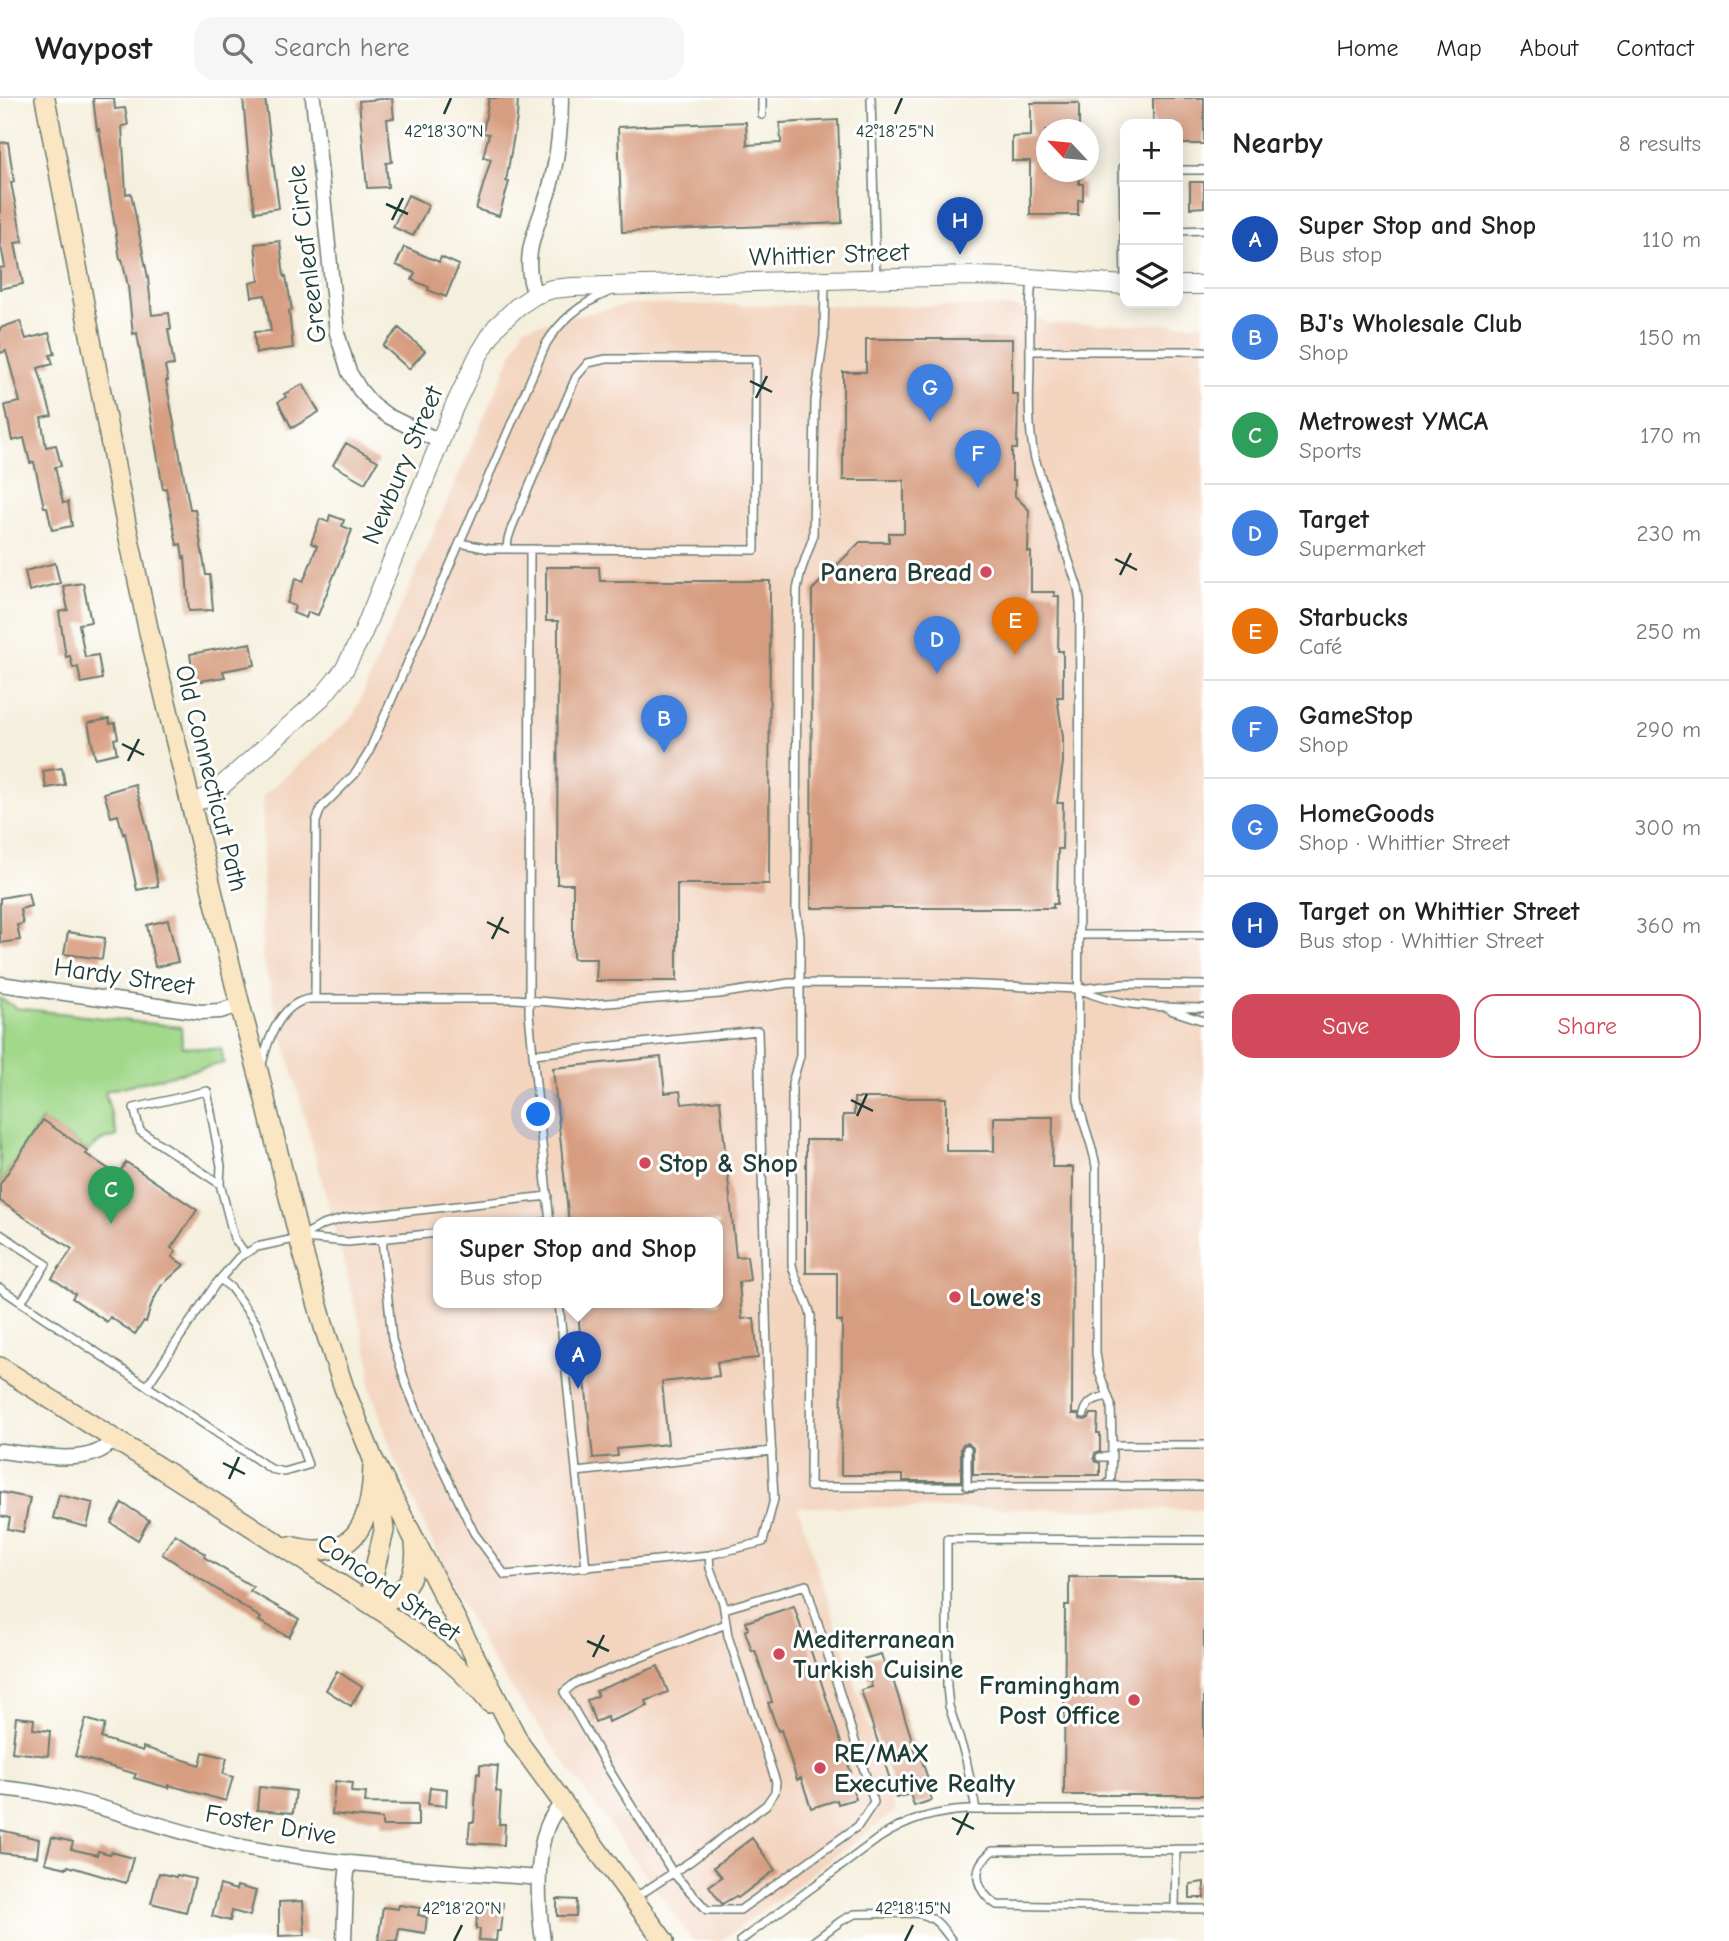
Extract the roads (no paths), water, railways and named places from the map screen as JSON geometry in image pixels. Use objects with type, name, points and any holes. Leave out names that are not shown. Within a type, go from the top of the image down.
[{"type":"main road","name":"Old Connecticut Path","points":[[45,98],[148,628],[240,1005],[330,1348],[373,1459],[521,1746]]},
{"type":"main road","name":"Concord Street","points":[[0,1367],[276,1542],[423,1639],[456,1666],[484,1696],[664,1941]]},
{"type":"main road","name":"Old Connecticut Path","points":[[372,1605],[373,1580],[384,1531],[373,1459]]},
{"type":"main road","points":[[276,1542],[322,1551],[339,1547],[352,1538],[361,1527],[370,1502],[373,1459]]},
{"type":"main road","points":[[372,1605],[392,1600],[406,1587],[415,1566],[414,1540]]},
{"type":"street","name":"Greenleaf Circle","points":[[313,98],[337,332],[349,372],[372,404],[408,427],[439,441]]},
{"type":"street","points":[[535,295],[530,281],[528,259],[551,181],[557,150],[561,98]]},
{"type":"street","name":"Whittier Street","points":[[535,295],[562,288],[977,276],[1120,285]]},
{"type":"street","points":[[1183,285],[1204,285]]},
{"type":"street","name":"Newbury Street","points":[[191,803],[206,798],[218,789],[313,706],[338,680],[362,635],[439,441],[472,369],[490,336],[509,313],[535,295]]},
{"type":"street","name":"Hardy Street","points":[[0,984],[201,1012],[220,1011],[240,1005]]},
{"type":"street","points":[[0,1451],[82,1456],[97,1453],[111,1442],[144,1458]]},
{"type":"street","name":"Foster Drive","points":[[0,1788],[74,1802],[180,1832],[286,1854],[348,1862],[539,1878]]},
{"type":"street","points":[[543,1941],[538,1899],[543,1844],[549,1821],[563,1804]]},
{"type":"street","points":[[344,1941],[348,1862]]},
{"type":"lane","points":[[762,98],[762,116]]},
{"type":"lane","points":[[871,98],[876,279]]},
{"type":"lane","points":[[1183,170],[1204,170]]},
{"type":"lane","points":[[1183,231],[1204,230]]},
{"type":"lane","points":[[825,280],[824,336],[814,401],[814,531],[797,590],[796,909],[800,932],[800,1056],[792,1083],[792,1259],[795,1276],[811,1316],[810,1487],[1104,1487],[1111,1478],[1112,1412],[1096,1353],[1096,1167],[1078,1098],[1080,602],[1076,581],[1031,441],[1029,420],[1032,279]]},
{"type":"lane","points":[[315,998],[316,816],[323,805],[355,774],[368,754],[541,354],[552,335],[566,318],[583,305],[612,290],[633,286]]},
{"type":"lane","points":[[1030,351],[1204,351]]},
{"type":"lane","points":[[460,543],[482,549],[755,550],[756,359],[606,359],[588,363],[576,377],[512,527],[507,549]]},
{"type":"lane","points":[[530,549],[529,1000],[550,1217]]},
{"type":"lane","points":[[1079,934],[1204,935]]},
{"type":"lane","points":[[260,1075],[271,1037],[285,1013],[299,1001],[315,998],[529,1000],[594,1004],[719,994],[777,984],[800,983],[955,984],[1079,989],[1124,984],[1204,985]]},
{"type":"lane","points":[[1079,989],[1116,1003],[1204,1008]]},
{"type":"lane","points":[[1163,1007],[1204,1021]]},
{"type":"lane","points":[[382,1239],[392,1339],[406,1384],[426,1433],[474,1533],[505,1575],[709,1555],[763,1542],[775,1499],[768,1382],[758,1031],[533,1054]]},
{"type":"lane","points":[[220,1184],[140,1131],[134,1108],[207,1091],[220,1167],[220,1184],[234,1238],[244,1253]]},
{"type":"lane","points":[[147,1386],[220,1279],[244,1253],[257,1247],[299,1238],[322,1225],[346,1218],[548,1196]]},
{"type":"lane","points":[[0,1234],[46,1264],[21,1302]]},
{"type":"lane","points":[[299,1238],[336,1242],[433,1234]]},
{"type":"lane","points":[[0,1288],[271,1469],[284,1472],[308,1465],[256,1323],[234,1292],[220,1279]]},
{"type":"lane","points":[[560,1308],[586,1568]]},
{"type":"lane","points":[[1084,1414],[1091,1402],[1108,1396]]},
{"type":"lane","points":[[1112,1445],[1204,1445]]},
{"type":"lane","points":[[967,1449],[967,1486],[1204,1486]]},
{"type":"lane","points":[[576,1472],[772,1451]]},
{"type":"lane","points":[[1100,1457],[1112,1457]]},
{"type":"lane","points":[[976,1810],[966,1759],[949,1706],[947,1539],[1204,1540]]},
{"type":"lane","points":[[633,1899],[766,1805],[775,1792],[774,1777],[726,1624],[724,1609],[710,1568],[709,1555]]},
{"type":"lane","points":[[724,1609],[806,1584],[874,1802],[858,1826],[740,1910],[707,1910],[673,1873],[564,1692],[575,1683],[726,1624]]},
{"type":"lane","points":[[740,1941],[880,1838],[899,1826],[933,1814],[976,1810],[1204,1810]]},
{"type":"lane","points":[[1175,1909],[1176,1849]]},
{"type":"lane","points":[[1204,1849],[992,1851],[980,1864],[978,1879],[987,1899],[997,1905],[1204,1909]]},
{"type":"lane","points":[[814,1941],[855,1914],[917,1913],[926,1914],[937,1921],[952,1941]]},
{"type":"place","name":"Target on Whittier Street","points":[[960,255]]},
{"type":"place","name":"HomeGoods","points":[[930,422]]},
{"type":"place","name":"GameStop","points":[[978,488]]},
{"type":"place","name":"Panera Bread","points":[[986,572]]},
{"type":"place","name":"Starbucks","points":[[1015,655]]},
{"type":"place","name":"Target","points":[[937,674]]},
{"type":"place","name":"BJ's Wholesale Club","points":[[664,753]]},
{"type":"place","name":"Stop & Shop","points":[[645,1163]]},
{"type":"place","name":"Metrowest YMCA","points":[[111,1224]]},
{"type":"place","name":"Lowe's","points":[[955,1297]]},
{"type":"place","name":"Super Stop and Shop","points":[[578,1389]]},
{"type":"place","name":"Mediterranean Turkish Cuisine","points":[[779,1654]]},
{"type":"place","name":"Framingham Post Office","points":[[1134,1700]]},
{"type":"place","name":"RE/MAX Executive Realty","points":[[820,1768]]}]
